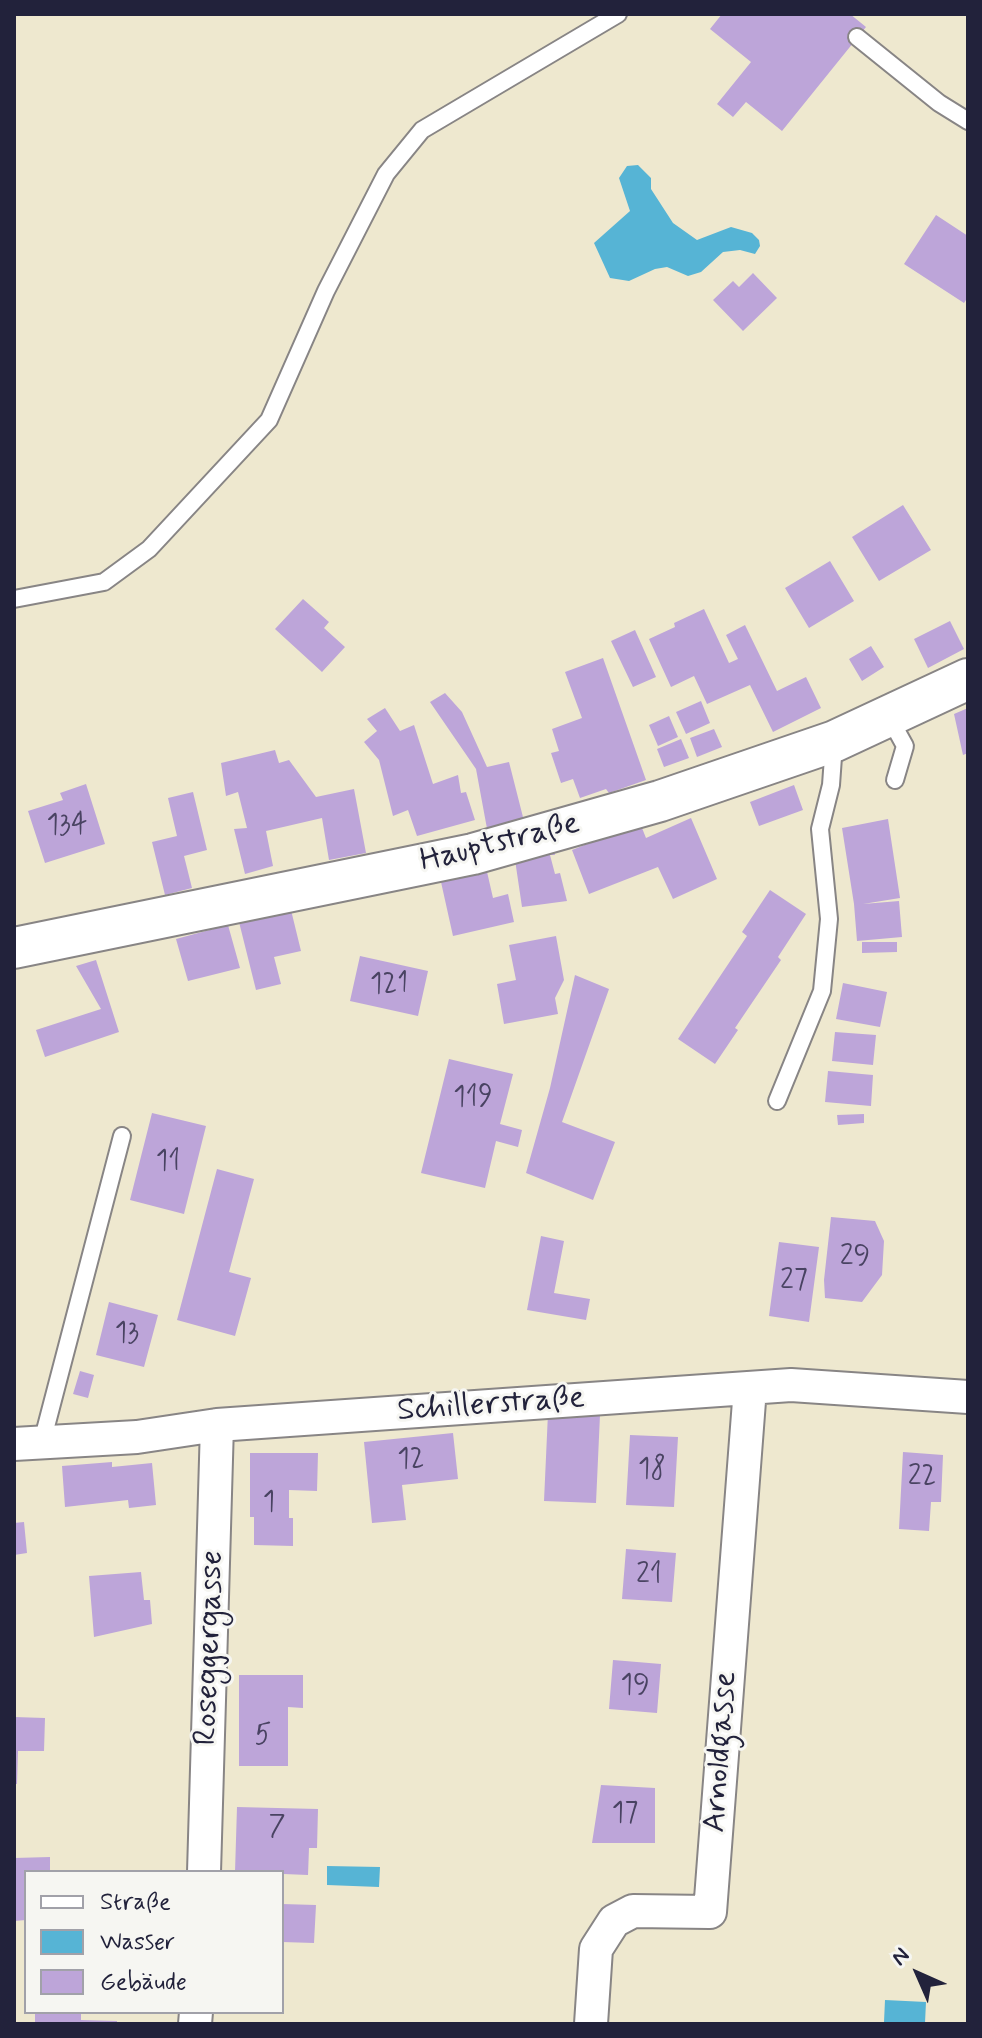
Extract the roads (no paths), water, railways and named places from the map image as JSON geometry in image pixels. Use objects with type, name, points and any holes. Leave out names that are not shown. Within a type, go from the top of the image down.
[{"type":"street","name":"Hauptstraße","points":[[14,948],[473,854],[660,801],[835,741],[968,679]]},
{"type":"street","name":"Schillerstraße","points":[[28,1443],[137,1437],[217,1425],[791,1385],[968,1397]]},
{"type":"street","name":"Arnoldgasse","points":[[591,2024],[596,1949],[614,1921],[633,1911],[710,1912],[750,1388]]},
{"type":"street","name":"Roseggergasse","points":[[204,1870],[217,1425]]},
{"type":"lane","points":[[14,599],[104,582],[149,549],[269,420],[326,291],[386,174],[422,130],[618,14]]},
{"type":"lane","points":[[857,37],[939,103],[968,121]]},
{"type":"lane","points":[[888,716],[905,746],[895,780]]},
{"type":"lane","points":[[777,1101],[822,991],[829,919],[820,829],[831,785],[835,741]]},
{"type":"lane","points":[[28,1443],[122,1136]]},
{"type":"water","points":[[638,165],[651,178],[651,189],[673,223],[697,240],[731,227],[752,233],[760,246],[755,254],[740,250],[723,252],[701,272],[688,276],[667,267],[629,281],[610,278],[594,243],[630,211],[619,178],[627,166]]},
{"type":"water","points":[[327,1866],[380,1867],[379,1887],[327,1885]]},
{"type":"water","points":[[885,2000],[926,2002],[925,2023],[884,2022]]}]
